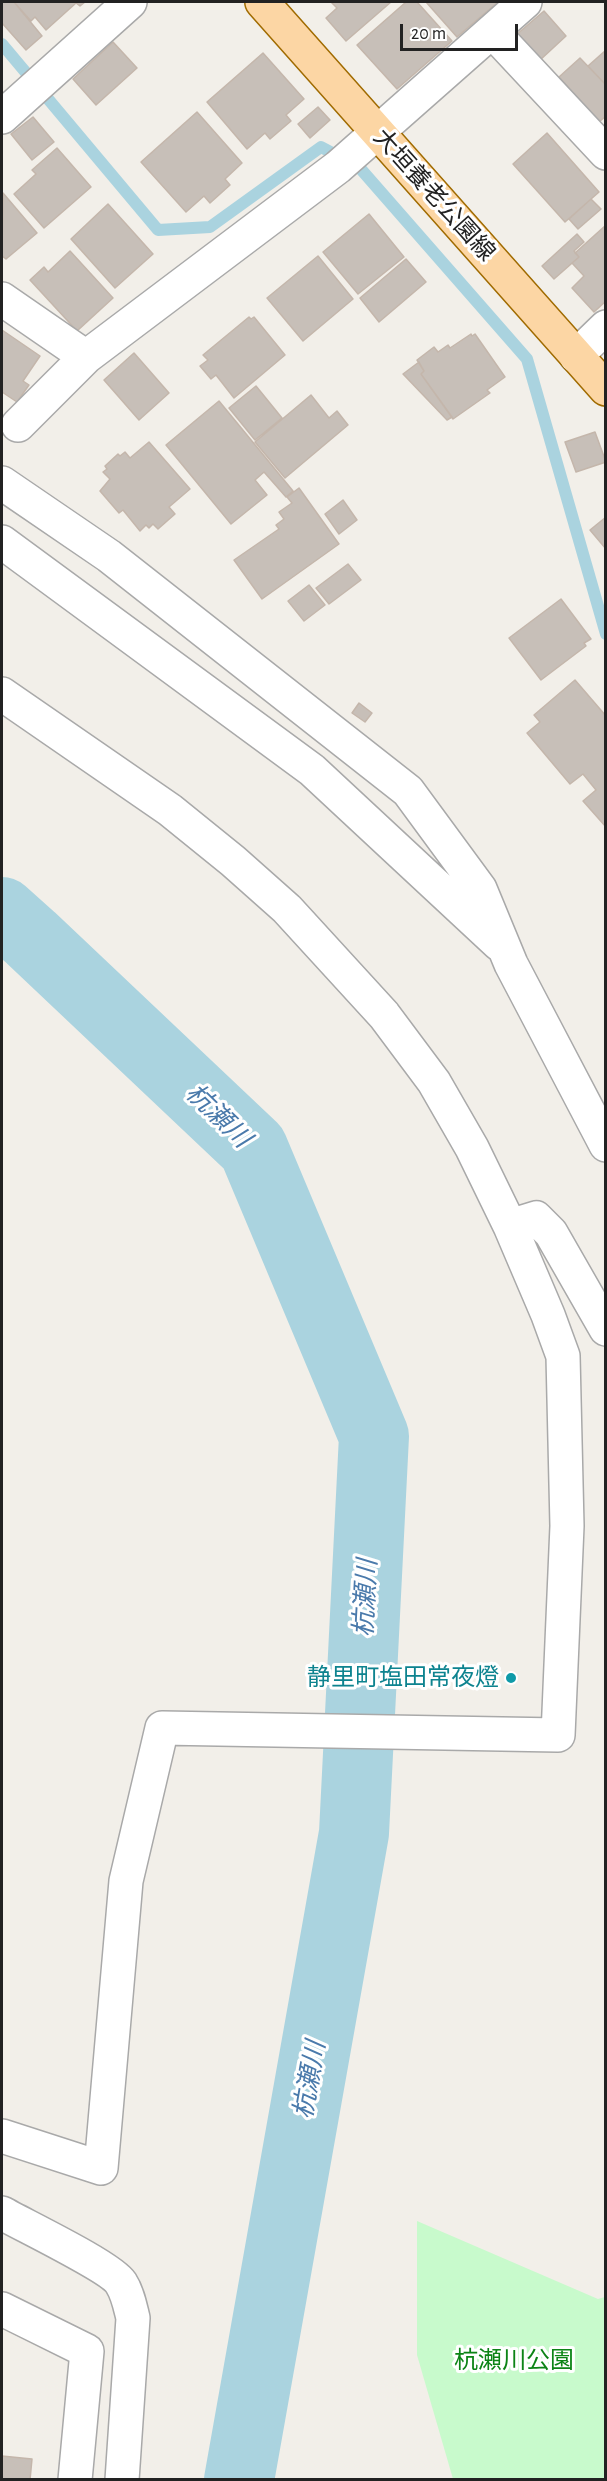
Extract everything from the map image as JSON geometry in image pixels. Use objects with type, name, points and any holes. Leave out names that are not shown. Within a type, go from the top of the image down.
[{"type":"main road","name":"大垣養老公園線","points":[[262,2],[606,389]]},
{"type":"street","points":[[2,117],[130,2]]},
{"type":"street","points":[[18,425],[86,357],[338,167],[525,2]]},
{"type":"street","points":[[492,31],[606,153]]},
{"type":"street","points":[[2,299],[86,357]]},
{"type":"street","points":[[576,356],[606,327]]},
{"type":"street","points":[[2,483],[109,556],[408,791],[480,889],[505,949],[606,1145]]},
{"type":"street","points":[[2,542],[312,770],[505,949]]},
{"type":"street","points":[[2,694],[170,810],[233,861],[302,925],[384,1015],[434,1082],[472,1148],[510,1226],[563,1356],[567,1526],[558,1735],[162,1728],[126,1881],[101,2168],[2,2136]]},
{"type":"street","points":[[510,1226],[536,1218],[551,1233],[606,1329]]},
{"type":"street","points":[[2,2213],[98,2265],[120,2281],[129,2299],[133,2318],[122,2480]]},
{"type":"street","points":[[2,2309],[87,2351],[75,2480]]},
{"type":"green space","name":"杭瀬川公園","points":[[417,2221],[598,2299],[605,2297],[605,2479],[453,2479],[417,2355]]},
{"type":"building","points":[[2,2],[14,2],[42,36],[26,50],[2,23]]},
{"type":"building","points":[[14,2],[85,2],[80,6],[76,3],[46,30],[35,17],[31,21]]},
{"type":"building","points":[[331,2],[391,2],[346,41],[326,18],[337,8]]},
{"type":"building","points":[[406,2],[417,2],[452,41],[397,89],[357,45]]},
{"type":"building","points":[[426,2],[498,2],[457,37]]},
{"type":"building","points":[[544,11],[566,36],[539,61],[516,35]]},
{"type":"building","points":[[113,42],[137,68],[96,105],[73,79]]},
{"type":"building","points":[[606,50],[606,85],[588,66]]},
{"type":"building","points":[[263,53],[304,99],[286,115],[291,121],[270,139],[265,133],[247,149],[207,102]]},
{"type":"building","points":[[580,58],[606,85],[606,116],[599,122],[559,77]]},
{"type":"building","points":[[318,107],[330,120],[310,138],[298,124]]},
{"type":"building","points":[[197,112],[242,163],[225,179],[230,185],[210,203],[204,196],[186,212],[141,162]]},
{"type":"building","points":[[33,117],[54,142],[32,160],[11,134]]},
{"type":"building","points":[[547,133],[599,192],[565,222],[513,164]]},
{"type":"building","points":[[57,148],[91,187],[44,228],[14,194],[36,174],[32,170]]},
{"type":"building","points":[[3,193],[37,233],[6,259],[2,256]]},
{"type":"building","points":[[591,199],[601,209],[578,229],[569,219]]},
{"type":"building","points":[[108,204],[153,254],[115,288],[71,239]]},
{"type":"building","points":[[369,214],[404,257],[358,294],[323,252]]},
{"type":"building","points":[[606,225],[606,301],[594,312],[572,288],[584,276],[572,263],[579,257],[575,253]]},
{"type":"building","points":[[577,234],[584,242],[574,251],[579,257],[554,279],[542,266]]},
{"type":"building","points":[[70,251],[113,298],[77,331],[30,280],[44,267],[48,272]]},
{"type":"building","points":[[318,256],[353,299],[303,341],[267,298]]},
{"type":"building","points":[[406,259],[426,282],[379,322],[360,298]]},
{"type":"building","points":[[249,317],[251,319],[254,317],[285,355],[234,398],[216,375],[211,379],[200,366],[208,360],[203,355]]},
{"type":"building","points":[[2,330],[40,356],[23,381],[29,385],[17,402],[2,392]]},
{"type":"building","points":[[471,334],[472,336],[475,334],[505,377],[487,390],[490,393],[453,419],[421,374],[424,371],[417,360],[434,347],[438,352],[448,345],[450,348]]},
{"type":"building","points":[[134,353],[169,393],[139,420],[104,380]]},
{"type":"building","points":[[419,362],[424,371],[421,374],[452,417],[447,420],[403,374]]},
{"type":"building","points":[[256,386],[282,418],[255,440],[229,408]]},
{"type":"building","points":[[311,395],[329,418],[337,411],[348,425],[285,478],[255,442]]},
{"type":"building","points":[[219,401],[293,491],[286,497],[264,472],[255,480],[267,495],[231,524],[166,445]]},
{"type":"building","points":[[595,432],[606,462],[576,472],[565,442]]},
{"type":"building","points":[[149,442],[190,489],[169,507],[175,514],[158,529],[153,524],[149,528],[146,525],[140,531],[123,510],[119,513],[100,491],[110,479],[103,472],[107,469],[105,466],[118,454],[120,456],[125,452],[130,458]]},
{"type":"building","points":[[299,488],[339,544],[262,599],[234,560],[279,529],[276,525],[284,519],[279,512],[292,503],[287,497]]},
{"type":"building","points":[[343,500],[357,520],[339,534],[325,514]]},
{"type":"building","points":[[606,517],[606,549],[590,530]]},
{"type":"building","points":[[348,564],[361,580],[329,604],[316,588]]},
{"type":"building","points":[[309,585],[325,605],[304,621],[288,601]]},
{"type":"building","points":[[561,599],[591,639],[584,643],[586,646],[541,680],[509,638]]},
{"type":"building","points":[[575,680],[606,716],[606,827],[583,801],[596,790],[583,774],[570,784],[527,733],[540,722],[534,715]]},
{"type":"building","points":[[359,703],[372,713],[365,722],[352,713]]},
{"type":"building","points":[[2,2456],[32,2459],[30,2480],[2,2480]]},
{"type":"waterway","points":[[2,44],[158,230],[210,227],[321,147],[359,167],[527,359],[606,634]]},
{"type":"waterway","name":"杭瀬川","points":[[2,912],[253,1148],[374,1436],[354,1833],[239,2480]]},
{"type":"place","name":"静里町塩田常夜燈","points":[[511,1678]]}]
